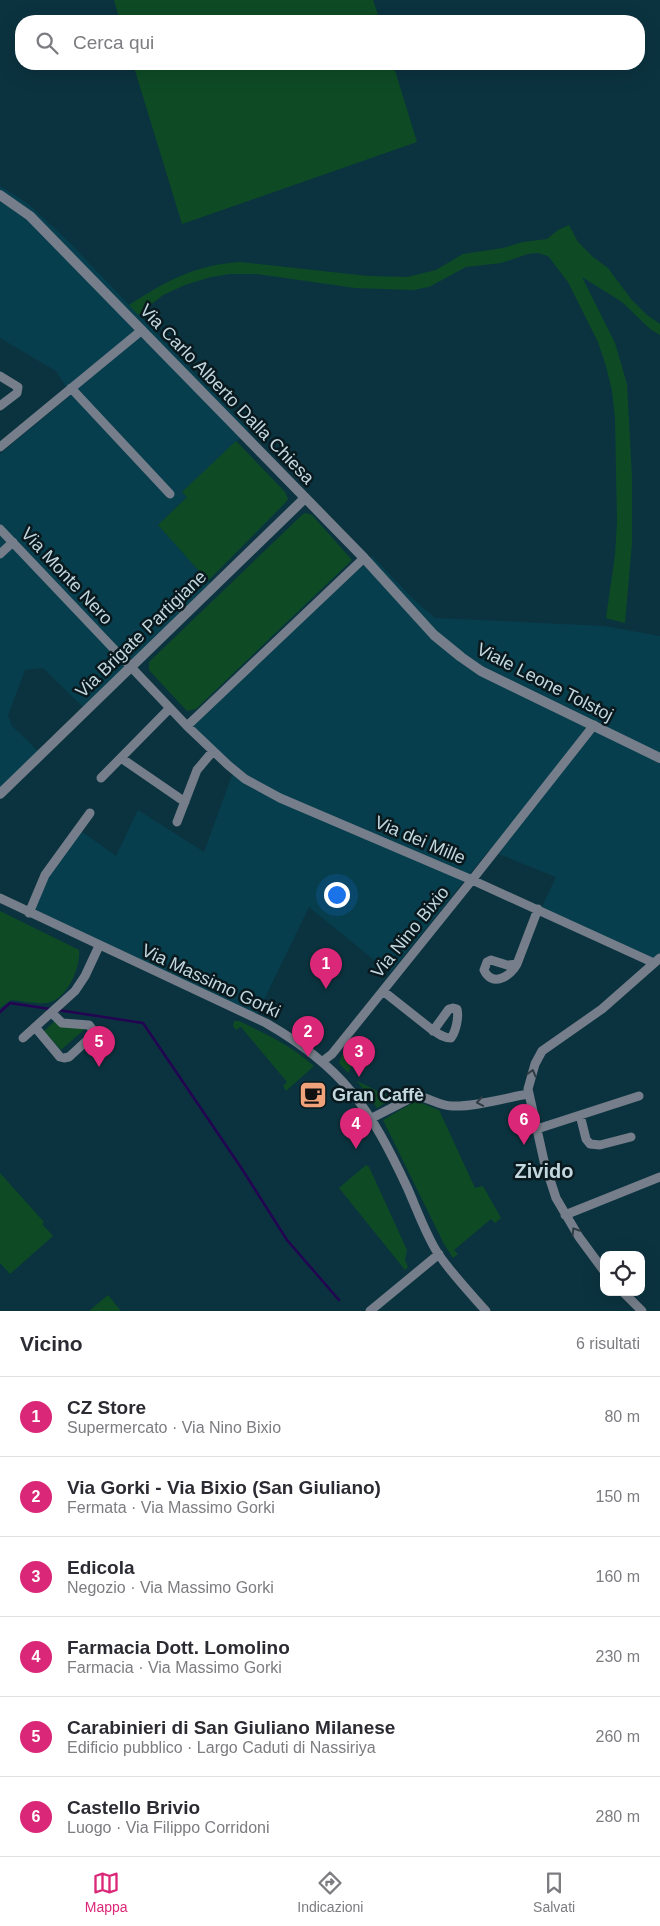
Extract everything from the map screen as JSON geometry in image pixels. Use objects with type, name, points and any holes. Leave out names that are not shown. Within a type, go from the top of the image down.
[{"type":"street","name":"Via Carlo Alberto Dalla Chiesa","points":[[0,195],[30,216],[364,558],[423,624]]},
{"type":"street","points":[[0,447],[142,330]]},
{"type":"street","points":[[0,376],[18,387],[17,393],[0,406]]},
{"type":"street","points":[[72,388],[170,494]]},
{"type":"street","name":"Via Brigate Partigiane","points":[[0,794],[305,498]]},
{"type":"street","name":"Via Monte Nero","points":[[0,529],[131,667]]},
{"type":"street","points":[[0,554],[13,542]]},
{"type":"street","points":[[187,726],[364,558]]},
{"type":"street","name":"Viale Leone Tolstoj","points":[[423,624],[446,646],[474,667],[660,758]]},
{"type":"street","name":"Via dei Mille","points":[[131,667],[187,726],[237,773],[267,791],[657,960]]},
{"type":"street","points":[[101,778],[170,708]]},
{"type":"street","name":"Via Nino Bixio","points":[[323,1061],[332,1054],[383,991],[594,725]]},
{"type":"street","points":[[177,822],[197,770],[213,751]]},
{"type":"street","points":[[121,758],[186,802]]},
{"type":"street","points":[[29,913],[45,875],[90,813]]},
{"type":"street","name":"Via Massimo Gorki","points":[[0,898],[266,1023],[323,1061],[349,1088],[372,1118],[389,1148],[438,1254],[486,1311]]},
{"type":"street","points":[[517,964],[538,910]]},
{"type":"street","points":[[22,1038],[62,1004],[81,983],[99,946]]},
{"type":"street","points":[[600,1266],[583,1244],[565,1215],[550,1179],[528,1094],[533,1068],[540,1053],[605,1006],[657,960]]},
{"type":"street","points":[[383,991],[433,1031]]},
{"type":"street","points":[[35,1027],[60,1057],[64,1058],[70,1056],[95,1033],[88,1025],[62,1023],[52,1013]]},
{"type":"street","points":[[372,1118],[414,1096],[420,1096],[443,1105],[456,1106],[528,1094]]},
{"type":"street","points":[[536,1128],[639,1096]]},
{"type":"street","points":[[580,1115],[586,1139],[590,1144],[600,1145],[631,1137]]},
{"type":"street","points":[[565,1215],[660,1177]]},
{"type":"street","points":[[370,1311],[438,1254]]},
{"type":"street","points":[[627,1296],[642,1311]]},
{"type":"shaded area","points":[[0,186],[27,203],[64,237],[249,430],[182,493],[187,497],[158,525],[212,585],[83,707],[43,668],[25,670],[8,715],[12,726],[39,752],[0,790],[0,454],[71,395],[56,371],[0,338]]},
{"type":"shaded area","points":[[372,556],[412,598],[435,618],[604,626],[660,636],[660,960],[657,963],[541,909],[556,877],[489,850],[390,973],[309,907],[257,1014],[34,911],[48,877],[81,831],[116,856],[138,810],[204,852],[235,767],[192,726]]},
{"type":"green space","points":[[114,0],[373,0],[378,15],[118,15]]},
{"type":"green space","points":[[135,70],[395,70],[417,142],[182,224]]},
{"type":"green space","points":[[569,225],[578,242],[593,257],[608,268],[631,299],[647,315],[660,324],[660,335],[650,329],[622,302],[582,277],[615,343],[627,384],[632,477],[632,543],[625,623],[606,618],[615,555],[617,522],[615,418],[612,391],[598,342],[568,282],[548,256],[538,253],[528,254],[501,263],[466,267],[429,287],[413,290],[355,288],[257,274],[230,274],[211,277],[185,285],[163,295],[138,315],[129,305],[182,276],[224,264],[240,262],[368,276],[407,277],[436,270],[463,254],[547,239],[558,230]]},
{"type":"green space","points":[[236,441],[285,492],[288,499],[208,581],[158,525],[187,497],[182,492]]},
{"type":"green space","points":[[306,513],[312,515],[352,560],[196,709],[187,711],[149,670],[149,662]]},
{"type":"green space","points":[[0,911],[79,950],[78,966],[71,982],[66,990],[53,1001],[33,1003],[11,1000],[0,1008]]},
{"type":"green space","points":[[56,1020],[87,1027],[61,1050],[44,1031]]},
{"type":"green space","points":[[234,1021],[239,1021],[278,1041],[297,1052],[314,1066],[286,1091],[283,1086],[287,1082],[241,1027],[236,1030],[233,1026]]},
{"type":"green space","points":[[343,1053],[355,1059],[348,1073],[339,1063]]},
{"type":"green space","points":[[357,1081],[392,1098],[397,1090],[401,1094],[377,1108]]},
{"type":"green space","points":[[416,1101],[439,1110],[475,1188],[483,1186],[501,1218],[495,1223],[491,1219],[454,1250],[458,1254],[453,1258],[444,1244],[383,1120]]},
{"type":"green space","points":[[366,1165],[369,1167],[407,1250],[405,1260],[408,1267],[405,1270],[339,1188]]},
{"type":"green space","points":[[0,1173],[44,1222],[42,1224],[53,1236],[10,1274],[0,1263]]},
{"type":"green space","points":[[108,1295],[121,1311],[89,1311]]},
{"type":"waterway","points":[[0,1012],[10,1003],[50,1009]]},
{"type":"waterway","points":[[58,1010],[143,1023],[242,1169],[287,1240],[339,1300]]},
{"type":"place","name":"CZ Store","points":[[326,989]]},
{"type":"place","name":"Via Gorki - Via Bixio (San Giuliano)","points":[[308,1057]]},
{"type":"place","name":"Carabinieri di San Giuliano Milanese","points":[[99,1067]]},
{"type":"place","name":"Edicola","points":[[359,1077]]},
{"type":"place","name":"Gran Caffè","points":[[313,1095]]},
{"type":"place","name":"Castello Brivio","points":[[524,1145]]},
{"type":"place","name":"Farmacia Dott. Lomolino","points":[[356,1149]]},
{"type":"district","name":"Zivido","points":[[544,1171]]}]
